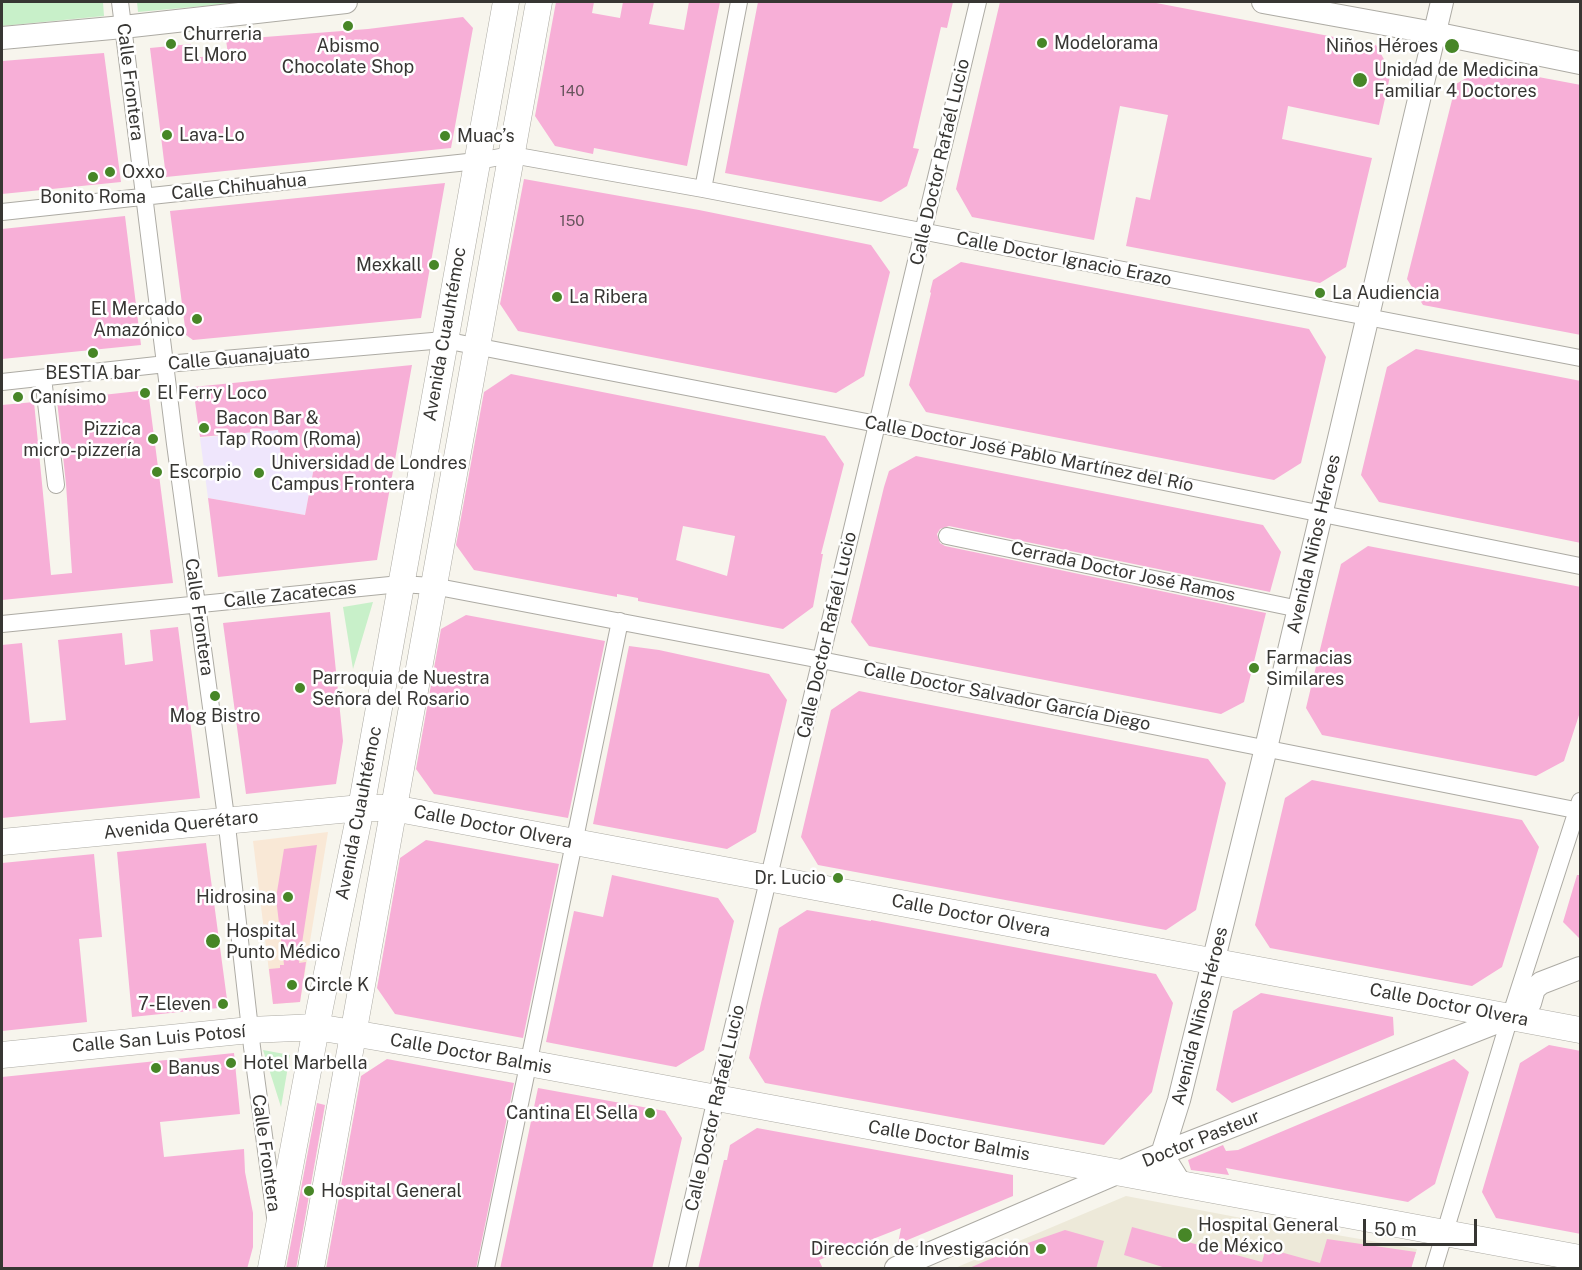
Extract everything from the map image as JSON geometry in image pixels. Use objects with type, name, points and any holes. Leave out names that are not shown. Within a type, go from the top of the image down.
[{"type":"main road","points":[[2,38],[346,2]]},
{"type":"main road","name":"Avenida Cuauhtémoc","points":[[271,1269],[316,1027],[361,808],[506,2]]},
{"type":"main road","name":"Avenida Cuauhtémoc","points":[[311,1269],[539,2]]},
{"type":"main road","points":[[1263,2],[1581,63]]},
{"type":"main road","name":"Avenida Niños Héroes","points":[[1162,1154],[1179,1100],[1266,748],[1442,2]]},
{"type":"main road","name":"Calle Doctor Olvera","points":[[361,808],[393,808],[1581,1030]]},
{"type":"main road","name":"Avenida Querétaro","points":[[2,843],[361,808]]},
{"type":"main road","name":"Doctor Pasteur","points":[[896,1269],[1162,1154],[1522,1012],[1530,1003],[1534,989],[1541,983],[1581,968]]},
{"type":"main road","name":"Calle San Luis Potosí","points":[[2,1054],[250,1030],[316,1027]]},
{"type":"main road","name":"Calle Doctor Balmis","points":[[316,1027],[528,1063],[1581,1258]]},
{"type":"main road","points":[[1162,1154],[1180,1183]]},
{"type":"street","name":"Calle Frontera","points":[[120,2],[277,1233]]},
{"type":"street","points":[[704,189],[739,2]]},
{"type":"street","name":"Calle Doctor Rafaél Lucio","points":[[677,1269],[978,2]]},
{"type":"street","name":"Calle Doctor Ignacio Erazo","points":[[477,162],[512,154],[1581,358]]},
{"type":"street","name":"Calle Chihuahua","points":[[2,212],[477,162]]},
{"type":"street","name":"Calle Guanajuato","points":[[2,382],[166,364],[444,340],[476,345]]},
{"type":"street","name":"Calle Doctor José Pablo Martínez del Río","points":[[476,345],[1581,566]]},
{"type":"street","points":[[43,378],[56,485]]},
{"type":"street","name":"Cerrada Doctor José Ramos","points":[[947,536],[1299,609]]},
{"type":"street","name":"Calle Zacatecas","points":[[2,624],[400,584],[433,586]]},
{"type":"street","name":"Calle Doctor Salvador García Diego","points":[[433,586],[1580,808]]},
{"type":"street","points":[[486,1269],[620,621]]},
{"type":"street","points":[[1434,1269],[1510,1017],[1580,808]]},
{"type":"shaded area","name":"Universidad de Londres Campus Frontera","points":[[278,430],[282,465],[315,462],[305,515],[208,498],[200,438]]},
{"type":"shaded area","points":[[328,832],[300,1002],[273,1004],[253,841]]},
{"type":"shaded area","name":"Hospital General de México","points":[[1126,1196],[1417,1249],[1411,1268],[955,1268]]},
{"type":"green space","points":[[2,2],[103,2],[104,16],[2,26]]},
{"type":"green space","points":[[137,2],[248,2],[138,12]]},
{"type":"green space","points":[[373,602],[353,669],[343,607]]},
{"type":"green space","points":[[263,1050],[290,1055],[281,1107]]},
{"type":"building","points":[[556,2],[594,2],[592,13],[620,18],[623,2],[654,2],[649,24],[684,30],[689,2],[720,2],[687,166],[594,148],[593,154],[555,146],[535,116]]},
{"type":"building","points":[[758,2],[953,2],[947,28],[941,27],[913,148],[919,149],[907,186],[881,202],[725,173]]},
{"type":"building","points":[[1000,2],[1151,2],[1376,45],[1391,72],[1379,125],[1288,106],[1282,139],[1372,158],[1346,267],[1320,283],[1126,246],[1136,197],[1150,200],[1168,115],[1120,106],[1094,240],[972,217],[956,189]]},
{"type":"building","points":[[463,17],[473,28],[451,148],[166,177],[150,48],[191,44],[192,58],[228,54],[226,40],[368,29]]},
{"type":"building","points":[[104,53],[121,182],[2,194],[2,61]]},
{"type":"building","points":[[1485,67],[1581,85],[1581,335],[1423,305],[1407,279],[1456,84]]},
{"type":"building","points":[[524,179],[699,210],[871,245],[890,272],[864,376],[836,393],[518,331],[500,304]]},
{"type":"building","points":[[445,183],[421,318],[193,340],[186,335],[170,211]]},
{"type":"building","points":[[125,216],[141,345],[2,359],[2,229]]},
{"type":"building","points":[[961,262],[1309,329],[1326,357],[1301,463],[1274,480],[926,412],[909,385],[930,292],[933,280]]},
{"type":"building","points":[[1416,349],[1581,381],[1581,543],[1379,502],[1361,475],[1387,367]]},
{"type":"building","points":[[412,365],[377,560],[218,577],[208,498],[305,515],[315,462],[282,465],[278,430],[200,437],[193,387]]},
{"type":"building","points":[[511,374],[825,436],[844,464],[821,554],[823,554],[813,607],[783,629],[638,601],[638,598],[617,594],[617,597],[474,570],[456,545],[484,392]],"holes":[[[683,526],[735,536],[727,576],[676,560]]]},
{"type":"building","points":[[148,390],[173,583],[2,600],[2,405],[34,402],[51,575],[72,573],[57,400]]},
{"type":"building","points":[[916,456],[1263,525],[1281,552],[1270,592],[949,526],[940,529],[937,534],[940,543],[945,546],[1266,613],[1244,702],[1221,714],[869,646],[851,622],[884,487],[889,471]]},
{"type":"building","points":[[1368,546],[1581,587],[1581,709],[1564,761],[1536,776],[1322,735],[1306,708],[1331,604],[1341,564]]},
{"type":"building","points":[[330,612],[343,741],[336,784],[246,794],[223,623]]},
{"type":"building","points":[[466,615],[605,641],[568,818],[434,794],[416,769],[441,629]]},
{"type":"building","points":[[178,627],[200,798],[2,818],[2,645],[22,643],[30,723],[66,720],[58,640],[122,633],[125,665],[153,661],[150,630]]},
{"type":"building","points":[[629,646],[659,650],[769,674],[787,700],[756,832],[727,849],[593,824]]},
{"type":"building","points":[[859,691],[1208,759],[1226,783],[1196,910],[1166,930],[818,865],[801,837],[831,710]]},
{"type":"building","points":[[1312,780],[1522,820],[1539,847],[1502,967],[1472,986],[1270,948],[1255,925],[1285,798]]},
{"type":"building","points":[[426,840],[559,864],[523,1038],[395,1014],[377,988],[400,858]]},
{"type":"building","points":[[206,843],[228,1007],[132,1017],[117,852]]},
{"type":"building","points":[[317,845],[299,963],[306,962],[300,1002],[273,1004],[269,969],[280,968],[280,965],[284,965],[276,898],[284,849]]},
{"type":"building","points":[[94,854],[102,937],[79,939],[87,1022],[2,1031],[2,863]]},
{"type":"building","points":[[612,875],[718,898],[734,921],[704,1050],[676,1067],[546,1042],[574,911],[603,917]]},
{"type":"building","points":[[1577,875],[1581,875],[1581,940],[1563,922]]},
{"type":"building","points":[[807,910],[1156,974],[1173,1003],[1152,1092],[1104,1145],[765,1083],[749,1058],[779,928]]},
{"type":"building","points":[[1261,993],[1393,1017],[1394,1035],[1232,1103],[1216,1090],[1233,1011]]},
{"type":"building","points":[[1549,1045],[1581,1051],[1581,1234],[1496,1218],[1482,1192],[1520,1063]]},
{"type":"building","points":[[234,1053],[240,1114],[160,1122],[164,1157],[244,1149],[245,1172],[253,1213],[253,1247],[247,1269],[2,1269],[2,1077]]},
{"type":"building","points":[[387,1059],[514,1083],[476,1269],[326,1269],[361,1076]]},
{"type":"building","points":[[1454,1059],[1469,1072],[1435,1184],[1408,1202],[1226,1168],[1229,1175],[1191,1170],[1188,1160],[1223,1145],[1226,1151],[1238,1150]]},
{"type":"building","points":[[538,1088],[665,1111],[682,1138],[652,1269],[500,1269]]},
{"type":"building","points":[[317,1103],[325,1105],[296,1269],[286,1269]]},
{"type":"building","points":[[757,1128],[1013,1175],[1013,1196],[898,1244],[901,1228],[819,1260],[823,1269],[698,1269],[724,1160],[727,1160],[730,1145]]},
{"type":"building","points":[[1132,1227],[1262,1262],[1266,1248],[1320,1263],[1327,1239],[1416,1252],[1411,1269],[1169,1269],[1124,1255]]},
{"type":"building","points":[[1065,1230],[1104,1241],[1096,1269],[967,1269],[1025,1244]]},
{"type":"place","name":"Abismo Chocolate Shop","points":[[348,26]]},
{"type":"place","name":"Modelorama","points":[[1042,43]]},
{"type":"place","name":"Churreria El Moro","points":[[171,44]]},
{"type":"place","name":"Niños Héroes","points":[[1452,46]]},
{"type":"place","name":"Unidad de Medicina Familiar 4 Doctores","points":[[1360,80]]},
{"type":"place","name":"Lava-Lo","points":[[167,135]]},
{"type":"place","name":"Muac’s","points":[[445,136]]},
{"type":"place","name":"Oxxo","points":[[110,172]]},
{"type":"place","name":"Bonito Roma","points":[[93,177]]},
{"type":"place","name":"Mexkall","points":[[434,265]]},
{"type":"place","name":"La Audiencia","points":[[1320,293]]},
{"type":"place","name":"La Ribera","points":[[557,297]]},
{"type":"place","name":"El Mercado Amazónico","points":[[197,319]]},
{"type":"place","name":"BESTIA bar","points":[[93,353]]},
{"type":"place","name":"El Ferry Loco","points":[[145,393]]},
{"type":"place","name":"Canísimo","points":[[18,397]]},
{"type":"place","name":"Bacon Bar & Tap Room (Roma)","points":[[204,428]]},
{"type":"place","name":"Pizzica micro-pizzería","points":[[153,439]]},
{"type":"place","name":"Escorpio","points":[[157,472]]},
{"type":"place","name":"Universidad de Londres Campus Frontera","points":[[259,473]]},
{"type":"place","name":"Farmacias Similares","points":[[1254,668]]},
{"type":"place","name":"Parroquia de Nuestra Señora del Rosario","points":[[300,688]]},
{"type":"place","name":"Mog Bistro","points":[[215,696]]},
{"type":"place","name":"Dr. Lucio","points":[[838,878]]},
{"type":"place","name":"Hidrosina","points":[[288,897]]},
{"type":"place","name":"Hospital Punto Médico","points":[[213,941]]},
{"type":"place","name":"Circle K","points":[[292,985]]},
{"type":"place","name":"7-Eleven","points":[[223,1004]]},
{"type":"place","name":"Hotel Marbella","points":[[231,1063]]},
{"type":"place","name":"Banus","points":[[156,1068]]},
{"type":"place","name":"Cantina El Sella","points":[[650,1113]]},
{"type":"place","name":"Hospital General","points":[[309,1191]]},
{"type":"place","name":"Hospital General de México","points":[[1185,1235]]},
{"type":"place","name":"Dirección de Investigación","points":[[1041,1249]]}]
